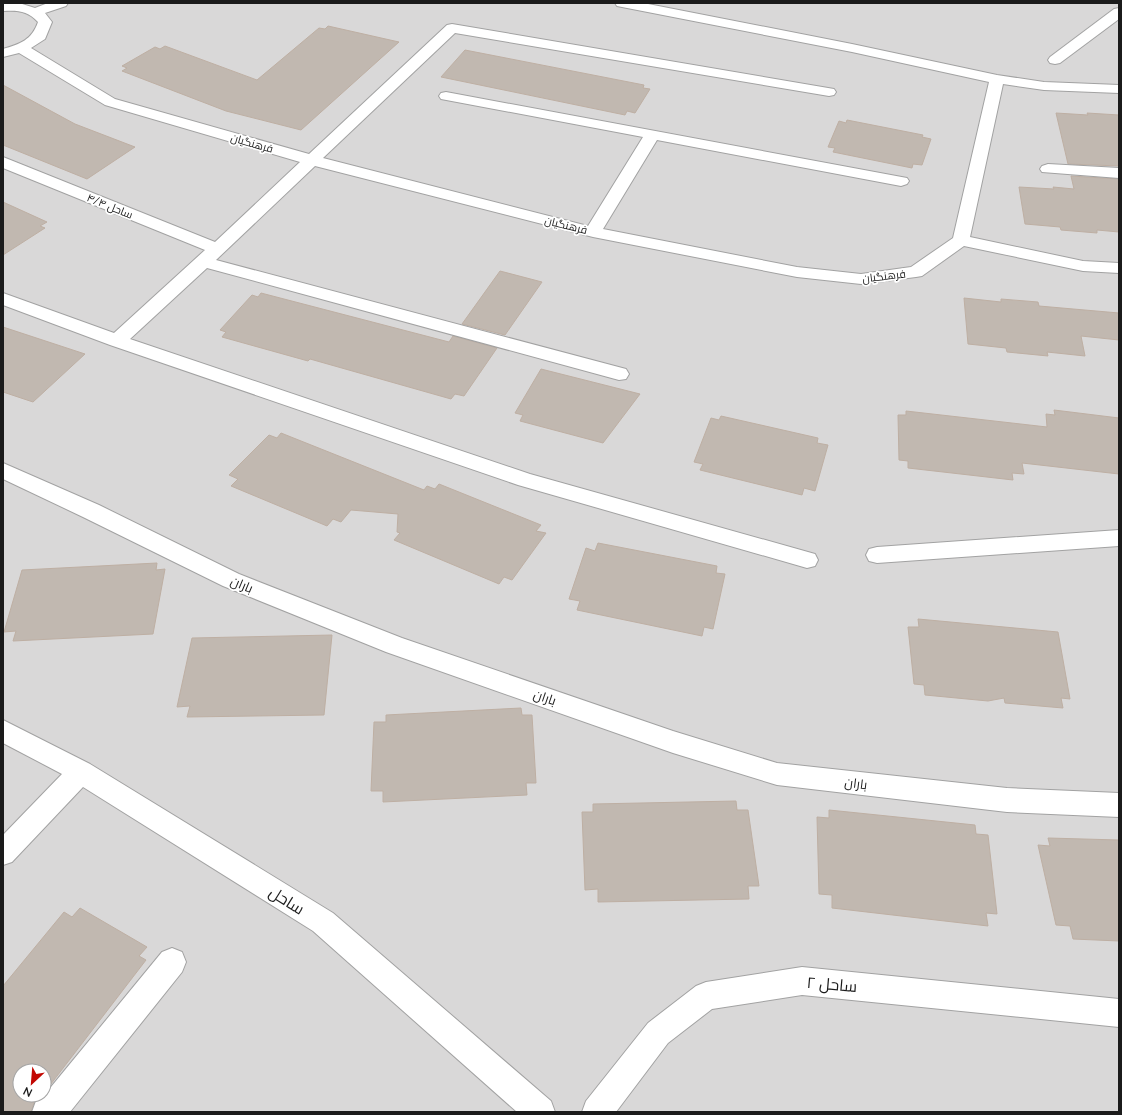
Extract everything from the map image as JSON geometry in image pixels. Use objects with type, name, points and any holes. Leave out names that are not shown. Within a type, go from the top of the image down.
[{"type":"street","points":[[36,12],[61,3]]},
{"type":"street","points":[[622,3],[852,48],[997,79],[1044,86],[1119,89]]},
{"type":"street","points":[[3,7],[15,6],[36,12],[45,22],[40,36],[21,48],[3,53]]},
{"type":"street","points":[[1055,60],[1119,12]]},
{"type":"street","points":[[117,341],[204,262],[452,28],[828,92]]},
{"type":"street","name":"فرهنگیان","points":[[21,48],[110,102],[311,160],[593,232],[797,272],[860,279],[916,272],[960,240]]},
{"type":"street","points":[[997,79],[960,240],[1083,266],[1119,268]]},
{"type":"street","points":[[446,96],[901,181]]},
{"type":"street","points":[[593,232],[653,134]]},
{"type":"street","name":"ساحل ۴/۴","points":[[3,162],[217,249]]},
{"type":"street","points":[[1048,169],[1119,173]]},
{"type":"street","points":[[204,262],[619,374]]},
{"type":"street","points":[[3,299],[117,341],[525,480],[807,560]]},
{"type":"street","name":"باران","points":[[3,470],[91,511],[231,580],[387,642],[673,742],[777,774],[1007,800],[1119,805]]},
{"type":"street","points":[[877,555],[1119,538]]},
{"type":"street","name":"ساحل","points":[[3,731],[81,772],[323,922],[540,1112]]},
{"type":"street","points":[[3,853],[81,772]]},
{"type":"street","points":[[47,1112],[53,1109],[172,962]]},
{"type":"street","name":"ساحل ۲","points":[[597,1112],[658,1033],[706,996],[802,981],[1119,1013]]},
{"type":"shaded area","points":[[3,3],[1119,3],[1119,1112],[3,1112]]},
{"type":"building","points":[[328,26],[399,42],[301,130],[226,111],[122,71],[127,68],[122,66],[155,47],[160,49],[165,46],[257,80],[319,28],[325,29]]},
{"type":"building","points":[[465,50],[644,85],[643,88],[650,89],[635,113],[627,111],[625,115],[441,77]]},
{"type":"building","points":[[3,85],[75,124],[135,147],[87,179],[3,145]]},
{"type":"building","points":[[1056,113],[1119,115],[1119,166],[1068,164]]},
{"type":"building","points":[[847,120],[923,135],[922,137],[931,139],[922,165],[913,164],[912,168],[833,152],[835,148],[828,147],[839,121],[846,123]]},
{"type":"building","points":[[1071,176],[1119,179],[1119,232],[1097,230],[1097,233],[1061,230],[1060,227],[1025,224],[1019,187],[1054,189],[1053,187],[1074,189]]},
{"type":"building","points":[[3,202],[47,222],[40,226],[45,228],[3,255]]},
{"type":"building","points":[[500,271],[542,282],[505,335],[462,324]]},
{"type":"building","points":[[261,293],[449,342],[453,336],[497,348],[464,396],[455,394],[451,399],[310,359],[308,361],[222,337],[226,332],[220,330],[252,295],[258,297]]},
{"type":"building","points":[[964,298],[1001,302],[1001,299],[1038,302],[1039,306],[1119,313],[1119,340],[1081,336],[1085,356],[1047,352],[1048,356],[1007,352],[1006,348],[968,344]]},
{"type":"building","points":[[3,327],[85,354],[33,402],[3,392]]},
{"type":"building","points":[[541,369],[640,394],[603,443],[520,421],[523,415],[515,413]]},
{"type":"building","points":[[1054,410],[1119,418],[1119,474],[1022,463],[1024,474],[1012,473],[1013,480],[908,468],[908,461],[899,460],[898,415],[906,415],[906,411],[1047,427],[1046,414],[1055,415]]},
{"type":"building","points":[[721,416],[818,438],[817,443],[828,445],[815,491],[804,488],[802,495],[700,470],[703,464],[694,462],[711,418],[719,420]]},
{"type":"building","points":[[281,433],[424,490],[427,486],[435,489],[439,484],[541,525],[536,531],[546,533],[512,580],[504,577],[499,584],[394,540],[400,533],[397,532],[398,514],[351,510],[341,522],[333,519],[327,526],[231,486],[238,479],[229,475],[269,435],[277,438]]},
{"type":"building","points":[[598,543],[717,566],[716,573],[725,574],[713,629],[704,627],[702,636],[577,610],[580,601],[569,599],[586,548],[595,551]]},
{"type":"building","points":[[157,563],[156,570],[165,569],[153,634],[13,641],[16,631],[4,632],[22,570]]},
{"type":"building","points":[[918,619],[1058,632],[1070,699],[1061,698],[1063,708],[1005,703],[1004,698],[988,701],[925,695],[924,685],[914,684],[908,627],[919,627]]},
{"type":"building","points":[[332,635],[324,715],[187,717],[190,706],[177,707],[192,638]]},
{"type":"building","points":[[521,708],[522,715],[532,715],[536,783],[526,783],[527,795],[383,802],[383,791],[371,791],[374,722],[386,722],[386,715]]},
{"type":"building","points":[[736,801],[737,810],[748,810],[759,886],[748,886],[749,899],[598,902],[598,889],[585,890],[582,812],[593,812],[593,804]]},
{"type":"building","points":[[829,810],[975,825],[976,834],[988,835],[997,914],[986,913],[988,926],[832,908],[832,895],[819,894],[817,817],[829,818]]},
{"type":"building","points":[[1048,838],[1119,840],[1119,941],[1073,939],[1070,926],[1056,925],[1038,845],[1050,846]]},
{"type":"building","points":[[80,908],[147,947],[139,956],[146,960],[52,1083],[52,1063],[12,1063],[12,1103],[34,1103],[31,1112],[3,1112],[3,986],[64,912],[72,917]]}]
